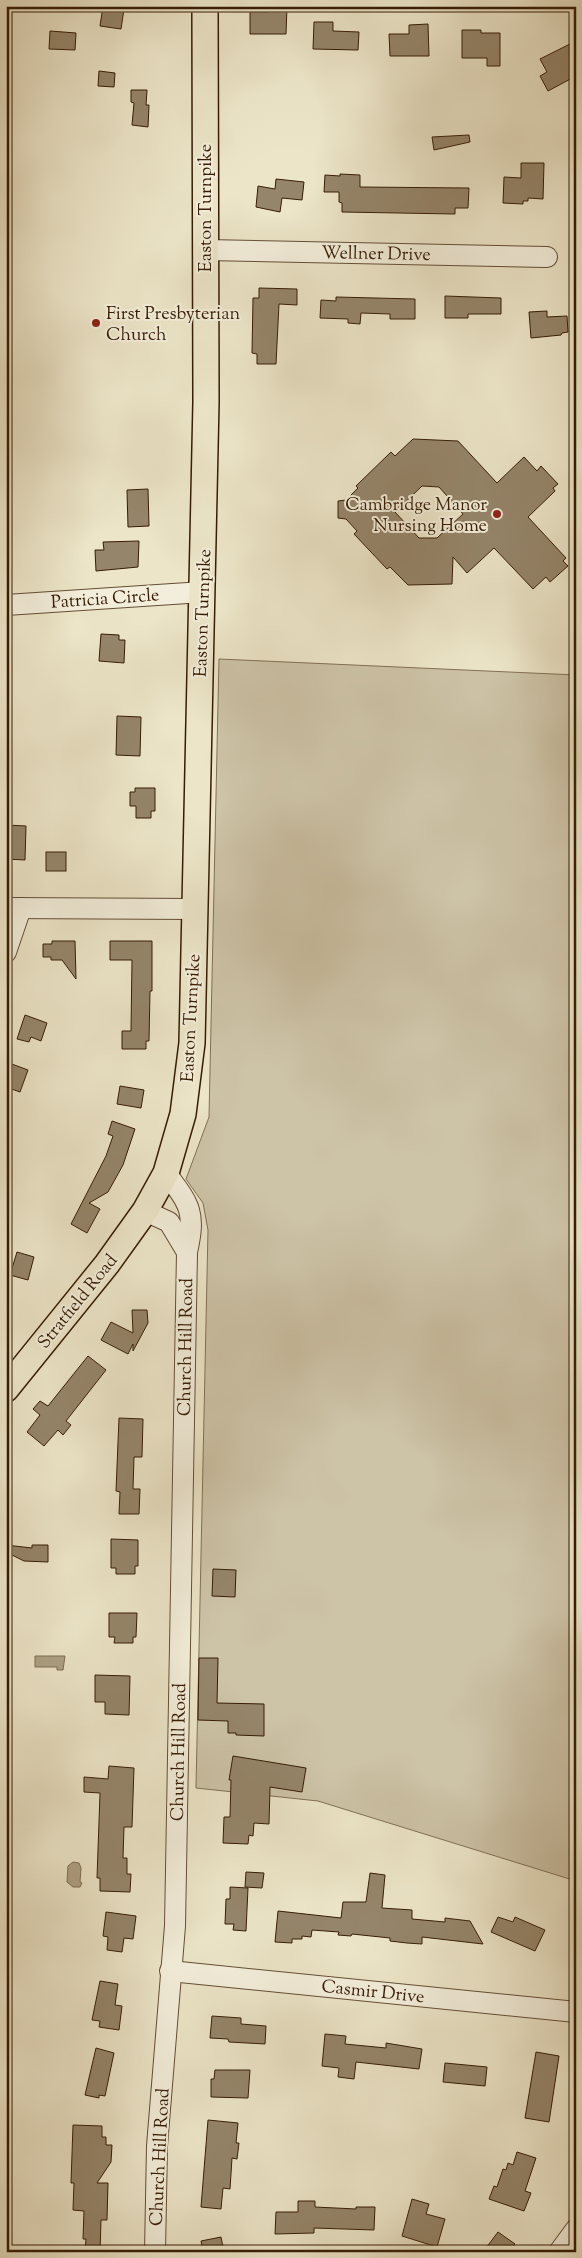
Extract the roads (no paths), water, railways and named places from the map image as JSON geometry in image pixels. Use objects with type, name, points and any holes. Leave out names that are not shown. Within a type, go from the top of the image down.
[{"type":"main road","name":"Easton Turnpike","points":[[145,1211],[166,1173],[183,1114],[192,1043],[203,592],[206,250],[205,6]]},
{"type":"main road","name":"Stratfield Road","points":[[6,1389],[107,1264],[145,1211]]},
{"type":"street","name":"Wellner Drive","points":[[206,250],[547,257]]},
{"type":"street","name":"Patricia Circle","points":[[6,605],[203,592]]},
{"type":"street","points":[[6,952],[14,908],[194,909]]},
{"type":"street","name":"Church Hill Road","points":[[155,2252],[158,2146],[170,1971],[175,1926],[186,1252],[191,1233],[192,1215],[180,1192],[166,1173]]},
{"type":"street","name":"Church Hill Road","points":[[145,1211],[169,1222],[186,1252]]},
{"type":"street","name":"Casmir Drive","points":[[170,1971],[576,2012]]},
{"type":"street","points":[[560,2252],[576,2229]]},
{"type":"place","name":"First Presbyterian Church","points":[[96,323]]},
{"type":"place","name":"Cambridge Manor Nursing Home","points":[[497,514]]}]
